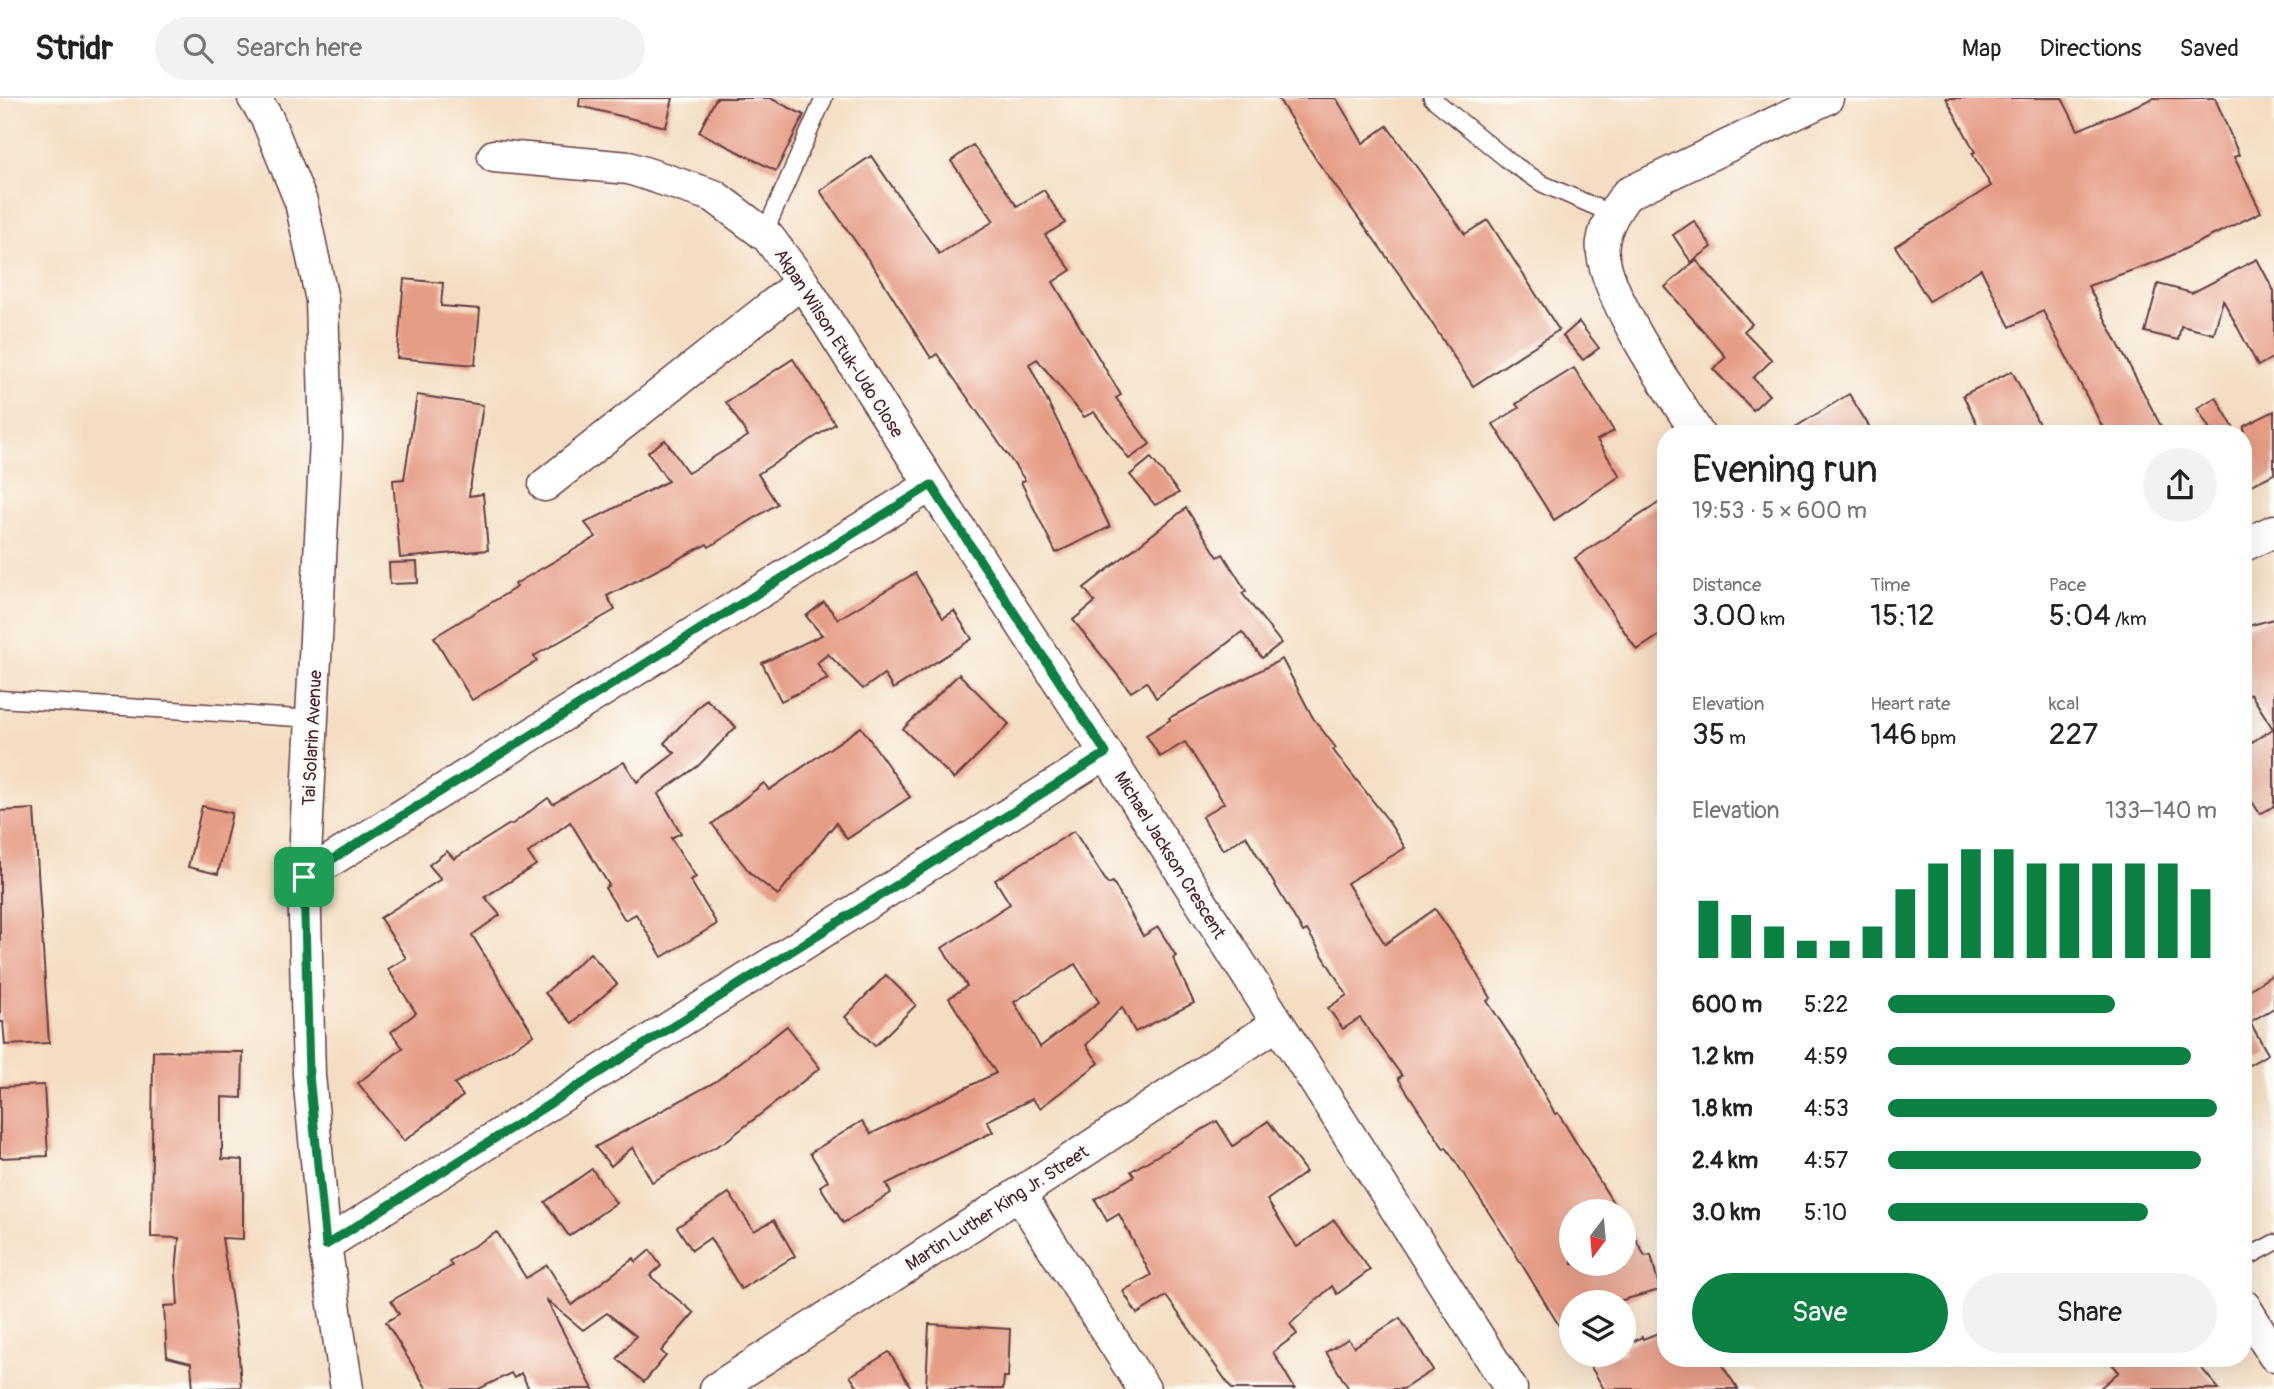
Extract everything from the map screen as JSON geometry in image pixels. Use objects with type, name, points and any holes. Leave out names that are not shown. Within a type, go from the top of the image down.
[{"type":"street","name":"Tai Solarin Avenue","points":[[254,98],[267,118],[301,202],[322,300],[326,439],[304,877],[309,1075],[326,1245],[347,1389]]},
{"type":"street","points":[[1692,425],[1626,317],[1609,277],[1602,244],[1612,214],[1627,194],[1827,98]]},
{"type":"street","name":"Akpan Wilson Etuk-Udo Close","points":[[494,156],[629,168],[714,196],[764,234],[802,282],[931,485]]},
{"type":"street","points":[[545,485],[802,282]]},
{"type":"street","points":[[304,877],[931,485]]},
{"type":"street","name":"Michael Jackson Crescent","points":[[931,485],[1106,753],[1511,1389]]},
{"type":"street","points":[[2252,541],[2274,531]]},
{"type":"street","points":[[326,1245],[1106,753]]},
{"type":"street","name":"Martin Luther King Jr. Street","points":[[716,1389],[1019,1195],[1277,1024]]},
{"type":"street","points":[[1019,1195],[1144,1389]]},
{"type":"street","points":[[2252,1319],[2274,1355]]},
{"type":"lane","points":[[764,234],[824,98]]},
{"type":"lane","points":[[1432,98],[1510,162],[1543,184],[1612,214]]},
{"type":"lane","points":[[0,699],[313,719]]},
{"type":"lane","points":[[2252,1255],[2274,1243]]},
{"type":"building","points":[[580,98],[673,98],[666,127],[579,106]]},
{"type":"building","points":[[716,98],[770,98],[804,115],[776,171],[699,132]]},
{"type":"building","points":[[1278,98],[1336,98],[1363,143],[1387,126],[1465,234],[1488,220],[1559,330],[1473,386],[1405,282],[1317,161]]},
{"type":"building","points":[[1946,98],[2062,98],[2078,130],[2154,98],[2215,98],[2239,155],[2234,157],[2261,212],[2164,259],[2088,286],[2160,425],[2101,425],[2043,311],[2010,327],[1981,269],[1929,301],[1895,246],[1991,186],[1972,153],[1975,152]]},
{"type":"building","points":[[973,145],[1017,206],[1044,190],[1065,223],[1045,235],[1071,270],[1053,282],[1121,395],[1116,398],[1150,444],[1129,459],[1094,412],[1084,417],[1037,359],[1029,364],[1110,527],[1056,553],[1021,482],[1025,480],[937,354],[931,358],[879,275],[820,191],[871,156],[939,254],[994,221],[951,161]]},
{"type":"building","points":[[1694,221],[1712,247],[1691,262],[1673,235]]},
{"type":"building","points":[[2257,259],[2274,291],[2274,357],[2258,366],[2223,300],[2214,334],[2181,326],[2178,340],[2145,332],[2158,284],[2192,293]]},
{"type":"building","points":[[1696,260],[1752,324],[1744,331],[1772,360],[1753,378],[1769,395],[1753,410],[1713,369],[1726,357],[1665,287]]},
{"type":"building","points":[[404,279],[443,283],[441,306],[480,309],[475,365],[397,358]]},
{"type":"building","points":[[1579,322],[1599,348],[1583,360],[1563,336]]},
{"type":"building","points":[[793,359],[835,424],[758,474],[777,504],[709,547],[707,544],[607,596],[615,610],[534,656],[537,661],[472,700],[434,637],[517,587],[515,584],[596,537],[585,523],[668,481],[648,452],[665,440],[688,473],[748,436],[726,402]]},
{"type":"building","points":[[1574,368],[1614,431],[1597,440],[1620,476],[1554,520],[1493,424],[1519,408],[1516,404]]},
{"type":"building","points":[[2012,371],[2039,425],[1978,425],[1963,395]]},
{"type":"building","points":[[1849,394],[1868,425],[1799,425]]},
{"type":"building","points":[[417,395],[483,405],[469,496],[483,494],[488,550],[400,558],[393,480],[404,479]]},
{"type":"building","points":[[2216,397],[2232,425],[2207,425],[2197,408]]},
{"type":"building","points":[[2274,411],[2274,474],[2252,485],[2252,425],[2246,425]]},
{"type":"building","points":[[1151,458],[1179,493],[1155,505],[1130,475]]},
{"type":"building","points":[[1657,504],[1657,637],[1637,650],[1575,558]]},
{"type":"building","points":[[1186,508],[1218,557],[1223,554],[1246,591],[1242,593],[1281,643],[1262,658],[1242,632],[1156,698],[1147,682],[1131,692],[1073,620],[1095,602],[1084,588]]},
{"type":"building","points":[[417,562],[418,583],[390,584],[389,563]]},
{"type":"building","points":[[915,573],[943,618],[954,611],[972,639],[893,689],[884,674],[863,689],[828,654],[817,663],[828,679],[781,701],[762,663],[822,635],[806,616],[824,602],[838,619]]},
{"type":"building","points":[[2274,619],[2274,806],[2260,814],[2252,802],[2252,742],[2273,729],[2252,696],[2252,625]]},
{"type":"building","points":[[1282,659],[1313,718],[1336,748],[1333,750],[1387,819],[1405,848],[1347,883],[1385,944],[1435,909],[1491,998],[1487,1001],[1521,1052],[1555,1114],[1558,1113],[1611,1199],[1559,1199],[1559,1276],[1636,1276],[1636,1240],[1645,1256],[1651,1255],[1657,1291],[1636,1296],[1636,1290],[1559,1290],[1559,1326],[1510,1245],[1398,1078],[1402,1076],[1360,1018],[1343,1029],[1328,1008],[1347,995],[1307,930],[1303,932],[1246,836],[1223,850],[1202,817],[1224,803],[1185,742],[1160,757],[1146,735],[1170,720],[1169,718]]},
{"type":"building","points":[[959,674],[1009,724],[954,779],[903,729]]},
{"type":"building","points":[[706,699],[736,727],[698,766],[658,794],[681,833],[671,838],[696,877],[690,880],[717,924],[662,957],[636,914],[625,920],[605,888],[609,885],[570,822],[528,853],[536,865],[485,897],[500,915],[472,935],[534,1035],[454,1084],[463,1096],[404,1141],[358,1083],[403,1048],[391,1032],[416,1013],[388,969],[406,958],[380,918],[441,879],[429,865],[447,851],[454,859],[511,825],[548,798],[553,804],[624,762],[637,782],[675,753],[664,743]]},
{"type":"building","points":[[861,727],[910,797],[847,839],[836,823],[778,895],[751,874],[712,824],[764,783],[769,790]]},
{"type":"building","points":[[202,806],[232,813],[218,874],[188,867]]},
{"type":"building","points":[[34,809],[49,1043],[5,1045],[3,1022],[0,1022],[0,811]]},
{"type":"building","points":[[1074,831],[1108,884],[1113,882],[1143,936],[1158,927],[1176,956],[1173,958],[1194,1003],[1135,1032],[1122,1007],[1086,1045],[1099,1063],[1040,1108],[1032,1099],[987,1121],[993,1132],[886,1184],[891,1193],[843,1223],[820,1186],[828,1181],[810,1153],[862,1121],[871,1134],[996,1073],[949,998],[967,986],[942,948],[1010,904],[995,880]],"holes":[[[1075,964],[1099,1002],[1040,1047],[1014,1002]]]},
{"type":"building","points":[[590,953],[617,984],[572,1023],[545,993]]},
{"type":"building","points":[[2274,974],[2274,1008],[2252,1021],[2252,988]]},
{"type":"building","points":[[886,975],[916,1005],[875,1046],[845,1017]]},
{"type":"building","points":[[787,1026],[820,1068],[726,1141],[652,1182],[633,1147],[611,1166],[595,1147],[715,1082]]},
{"type":"building","points":[[2252,1026],[2268,1054],[2252,1063]]},
{"type":"building","points":[[153,1051],[243,1052],[242,1098],[222,1097],[222,1159],[243,1160],[243,1239],[222,1238],[238,1341],[241,1387],[193,1389],[191,1363],[167,1357],[164,1306],[178,1305],[176,1273],[179,1238],[151,1237]]},
{"type":"building","points":[[44,1085],[48,1156],[0,1158],[0,1087]]},
{"type":"building","points":[[1217,1121],[1233,1146],[1268,1121],[1306,1172],[1267,1200],[1297,1247],[1334,1220],[1370,1270],[1337,1294],[1332,1286],[1290,1324],[1297,1334],[1273,1352],[1295,1389],[1232,1389],[1166,1296],[1137,1314],[1123,1291],[1151,1275],[1119,1214],[1107,1221],[1095,1199],[1134,1176],[1131,1171]]},
{"type":"building","points":[[592,1169],[616,1203],[569,1236],[545,1202]]},
{"type":"building","points":[[729,1193],[754,1231],[774,1220],[795,1256],[741,1289],[710,1238],[692,1250],[677,1227]]},
{"type":"building","points":[[497,1232],[526,1278],[547,1265],[572,1305],[634,1258],[636,1262],[650,1250],[661,1266],[650,1276],[694,1313],[661,1351],[666,1356],[644,1382],[617,1359],[636,1336],[607,1313],[583,1330],[546,1299],[593,1389],[529,1389],[521,1373],[514,1378],[511,1373],[479,1389],[427,1389],[386,1322],[399,1314],[391,1301],[452,1266],[449,1261]]},
{"type":"building","points":[[1400,1318],[1433,1370],[1403,1389],[1349,1389],[1326,1352],[1348,1339],[1354,1347]]},
{"type":"building","points":[[929,1324],[1010,1329],[1008,1377],[1004,1377],[1003,1389],[926,1389]]},
{"type":"building","points":[[1657,1334],[1657,1367],[1723,1367],[1738,1389],[1604,1389],[1591,1367],[1636,1367],[1636,1340],[1642,1337],[1643,1339]]},
{"type":"building","points":[[889,1352],[912,1389],[859,1389],[850,1376]]},
{"type":"building","points":[[2115,1367],[2201,1367],[2219,1389],[2099,1389],[2119,1372]]},
{"type":"route","points":[[931,485],[1106,753],[326,1245],[309,1075],[304,877],[931,485]]}]
